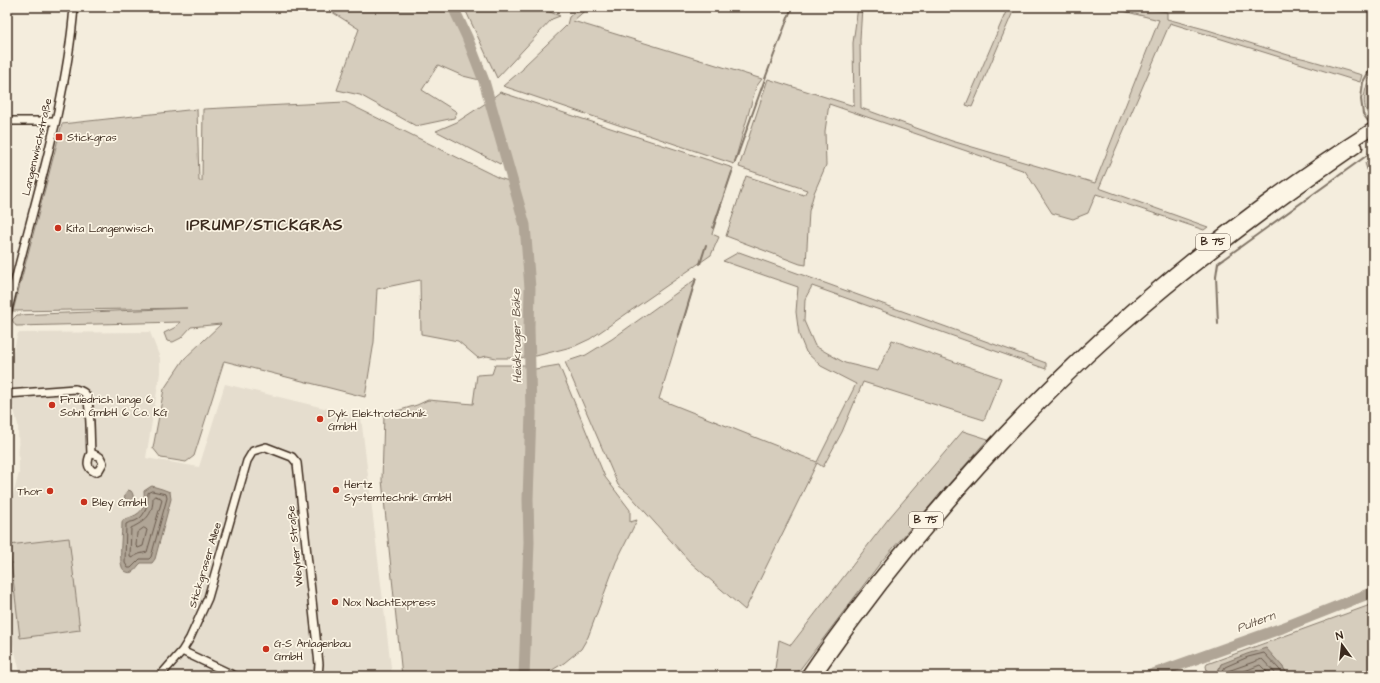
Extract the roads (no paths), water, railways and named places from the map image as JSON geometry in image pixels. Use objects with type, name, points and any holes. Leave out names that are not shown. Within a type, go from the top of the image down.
[{"type":"highway","name":"B 75","points":[[806,676],[872,586],[942,500],[1012,423],[1071,364],[1164,281],[1204,249],[1293,182],[1370,133]]},
{"type":"highway","name":"B 75","points":[[815,676],[881,586],[947,506],[1019,427],[1082,364],[1118,331],[1209,254],[1370,133]]},
{"type":"street","name":"Langenwischstraße","points":[[7,314],[55,121],[65,71],[74,7]]},
{"type":"street","points":[[7,121],[55,121]]},
{"type":"street","points":[[7,394],[75,389],[84,392],[88,405],[91,452]]},
{"type":"street","name":"Weyher Straße","points":[[253,452],[266,447],[292,457],[297,463],[319,664],[318,676]]},
{"type":"street","name":"Stickgraser Allee","points":[[160,676],[182,651],[194,631],[208,598],[247,461],[253,452]]},
{"type":"street","points":[[182,651],[235,676]]},
{"type":"water","points":[[152,486],[170,492],[171,499],[155,559],[152,563],[141,563],[131,573],[124,570],[121,563],[122,523],[123,520],[141,511],[144,503],[144,491]]},
{"type":"water","points":[[128,490],[132,492],[133,498],[132,505],[129,506],[124,502],[125,494]]},
{"type":"water","points":[[1266,648],[1289,676],[1216,676],[1221,664]]},
{"type":"waterway","name":"Heidkruger Bäke","points":[[453,7],[467,37],[484,81],[525,225],[530,288],[529,327],[531,413],[528,499],[529,542],[524,676]]},
{"type":"waterway","points":[[735,162],[792,7]]},
{"type":"waterway","points":[[1371,125],[1363,114],[1361,99],[1363,82],[1373,64]]},
{"type":"waterway","points":[[1218,324],[1216,276],[1218,263],[1373,151]]},
{"type":"waterway","points":[[713,228],[732,172]]},
{"type":"waterway","points":[[700,264],[706,245]]},
{"type":"waterway","points":[[678,338],[696,278]]},
{"type":"waterway","name":"Pultern","points":[[1148,676],[1282,628],[1373,592]]},
{"type":"place","name":"Stickgras","points":[[59,137]]},
{"type":"place","name":"Kita Langenwisch","points":[[58,228]]},
{"type":"place","name":"Fruiedrich lange 6 Sohn GmbH 6 Co. KG","points":[[52,405]]},
{"type":"place","name":"Dyk Elektrotechnik GmbH","points":[[320,419]]},
{"type":"place","name":"Hertz Systemtechnik GmbH","points":[[336,490]]},
{"type":"place","name":"Thor","points":[[50,491]]},
{"type":"place","name":"Bley GmbH","points":[[84,502]]},
{"type":"place","name":"Nox NachtExpress","points":[[335,602]]},
{"type":"place","name":"G-S Anlagenbau GmbH","points":[[266,649]]},
{"type":"district","name":"IPRUMP/STICKGRAS","points":[[265,225]]}]
